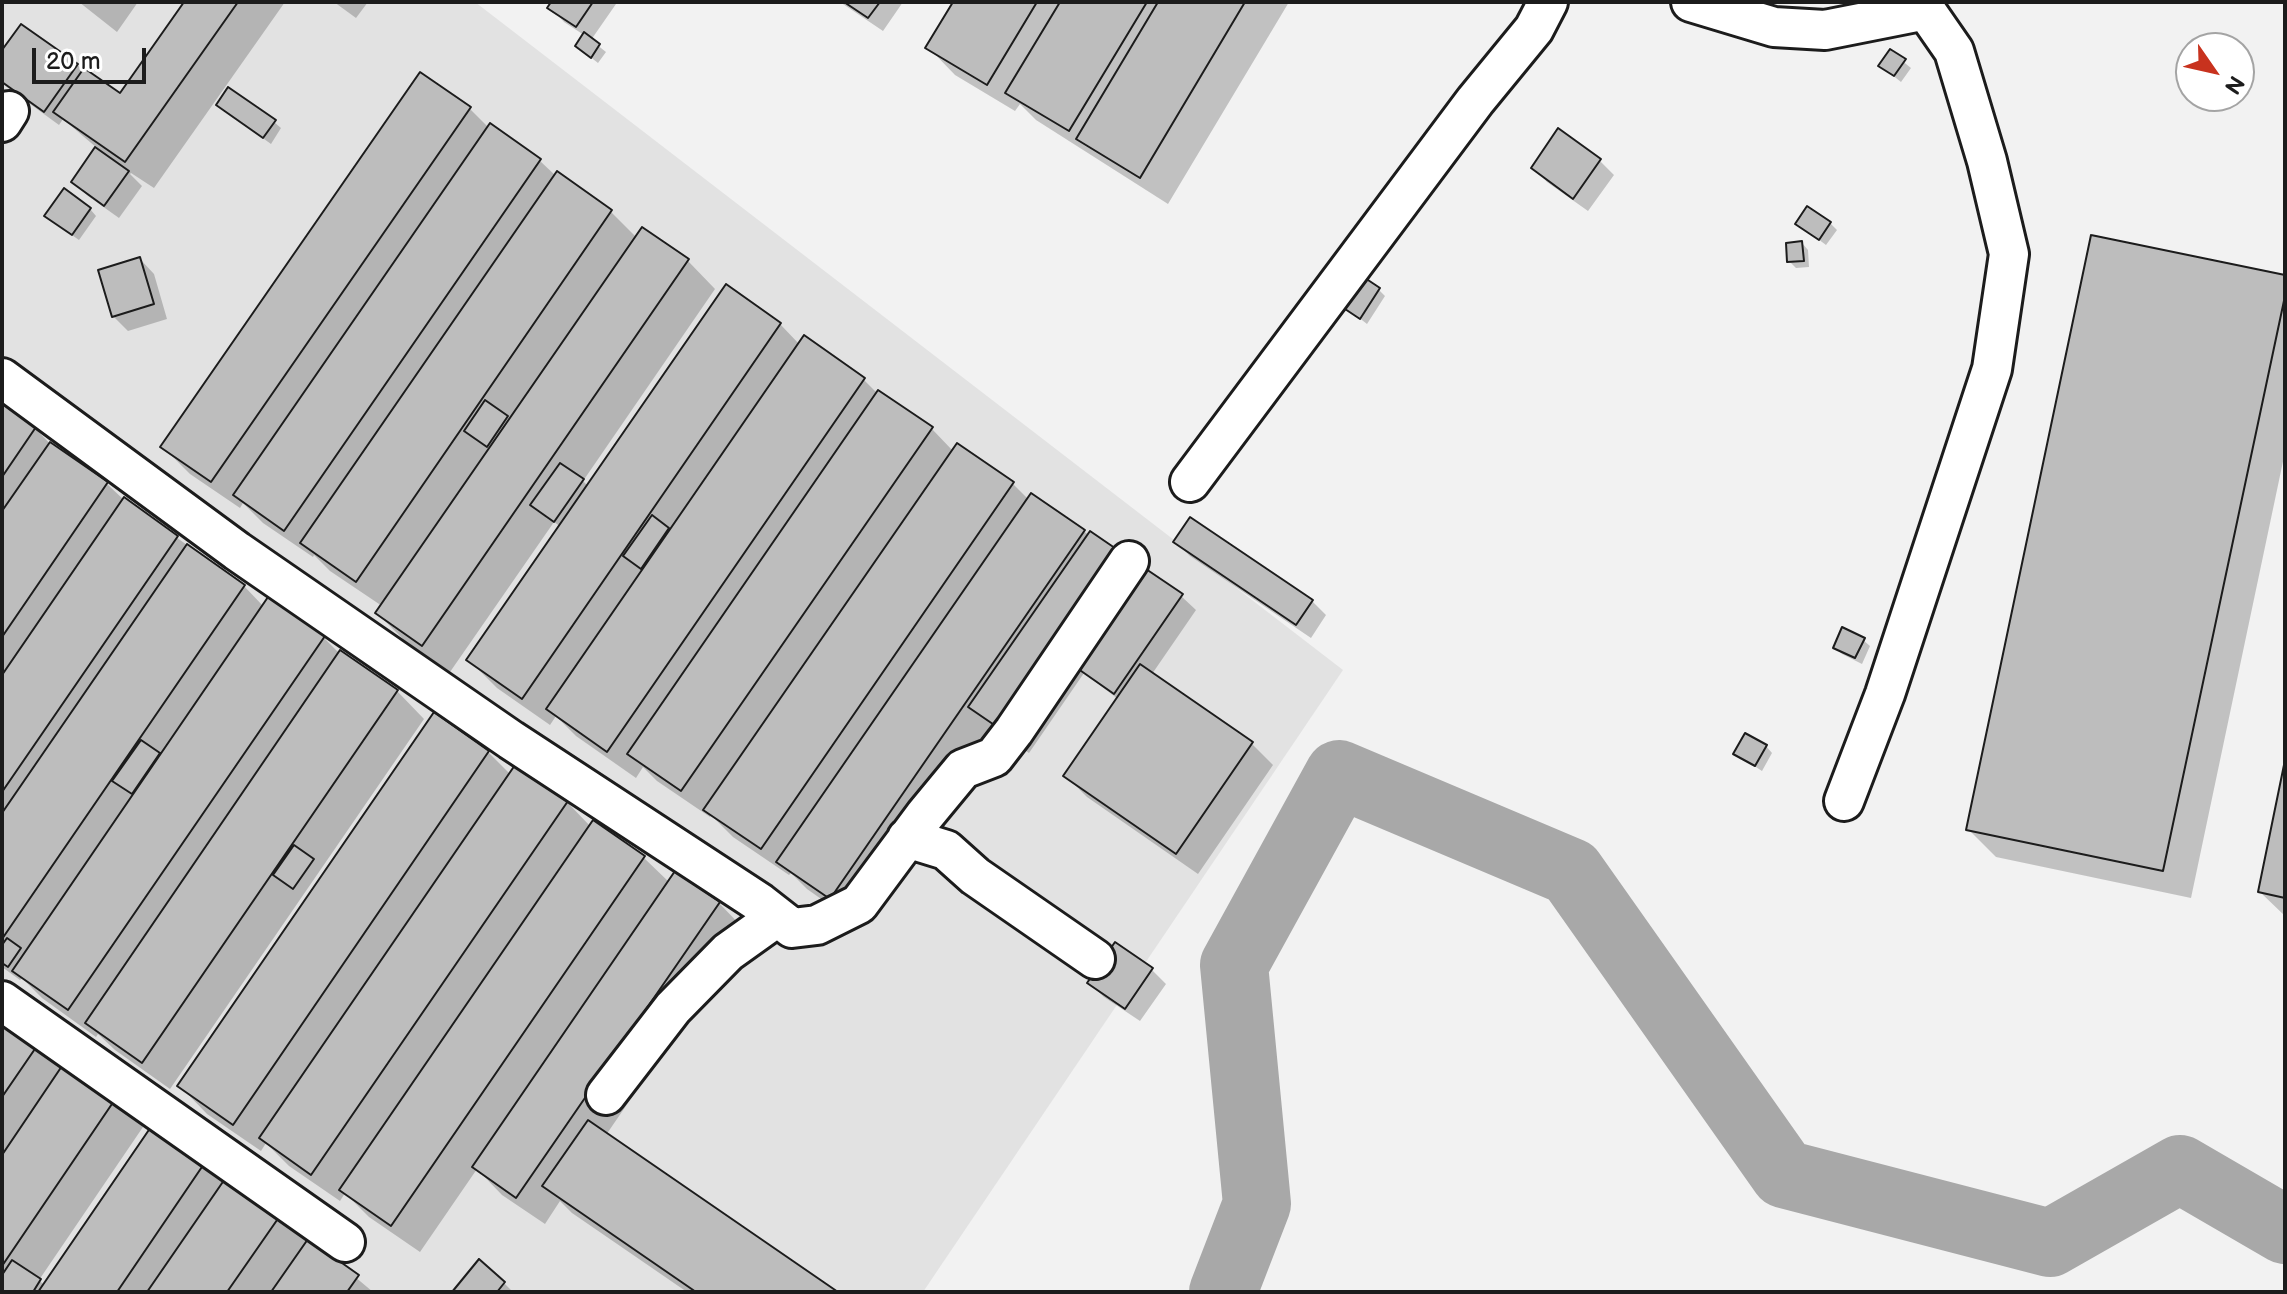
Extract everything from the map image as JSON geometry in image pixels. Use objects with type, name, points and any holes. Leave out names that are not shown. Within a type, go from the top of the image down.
[{"type":"lane","points":[[1190,482],[1475,101],[1534,29],[1548,2]]},
{"type":"lane","points":[[1691,2],[1774,27],[1825,30],[1923,6],[1954,51],[1987,161],[2009,254],[1992,369],[1885,694],[1844,801]]},
{"type":"lane","points":[[2,378],[237,551],[792,928],[817,925],[859,904],[963,769],[994,757],[1129,561]]},
{"type":"lane","points":[[907,838],[946,850],[975,876],[1095,959]]},
{"type":"lane","points":[[606,1095],[673,1008],[728,952],[777,917]]},
{"type":"lane","points":[[2,1001],[345,1242]]},
{"type":"shaded area","points":[[6,2],[475,2],[1343,670],[923,1292],[2,1292],[2,7]]},
{"type":"building","points":[[184,2],[238,2],[125,162],[53,112],[84,68],[120,93]]},
{"type":"building","points":[[551,2],[593,2],[576,27],[547,8]]},
{"type":"building","points":[[844,2],[880,2],[868,18]]},
{"type":"building","points":[[953,2],[1037,2],[987,85],[925,48]]},
{"type":"building","points":[[1060,2],[1147,2],[1069,131],[1005,93]]},
{"type":"building","points":[[1158,2],[1245,2],[1140,178],[1076,139]]},
{"type":"building","points":[[21,24],[78,64],[44,112],[2,82],[2,50]]},
{"type":"building","points":[[584,32],[600,44],[591,58],[575,46]]},
{"type":"building","points":[[1890,49],[1906,59],[1894,76],[1878,66]]},
{"type":"building","points":[[420,72],[471,107],[211,482],[160,447]]},
{"type":"building","points":[[228,87],[276,120],[263,138],[216,105]]},
{"type":"building","points":[[490,123],[541,159],[284,531],[233,495]]},
{"type":"building","points":[[1558,128],[1601,159],[1573,199],[1531,168]]},
{"type":"building","points":[[95,147],[129,171],[104,206],[71,182]]},
{"type":"building","points":[[557,171],[612,210],[356,582],[300,543]]},
{"type":"building","points":[[64,188],[91,208],[72,235],[44,216]]},
{"type":"building","points":[[1807,206],[1831,222],[1819,240],[1795,224]]},
{"type":"building","points":[[642,227],[689,259],[422,646],[375,613]]},
{"type":"building","points":[[2091,235],[2285,275],[2285,296],[2163,871],[1966,830]]},
{"type":"building","points":[[1802,241],[1804,261],[1787,262],[1786,243]]},
{"type":"building","points":[[140,257],[154,304],[112,317],[98,270]]},
{"type":"building","points":[[1362,276],[1380,288],[1360,319],[1342,307]]},
{"type":"building","points":[[726,284],[781,323],[522,699],[466,660]]},
{"type":"building","points":[[804,335],[865,378],[607,752],[546,709]]},
{"type":"building","points":[[878,390],[933,427],[681,791],[627,754]]},
{"type":"building","points":[[485,400],[508,416],[487,447],[464,431]]},
{"type":"building","points":[[2,403],[36,427],[2,477]]},
{"type":"building","points":[[50,442],[108,482],[2,637],[2,511]]},
{"type":"building","points":[[957,443],[1014,482],[761,849],[703,810]]},
{"type":"building","points":[[560,463],[584,479],[554,522],[530,505]]},
{"type":"building","points":[[1031,493],[1085,530],[830,899],[776,862]]},
{"type":"building","points":[[124,497],[178,536],[2,792],[2,675]]},
{"type":"building","points":[[652,515],[669,528],[641,569],[623,556]]},
{"type":"building","points":[[1190,517],[1313,600],[1296,625],[1173,542]]},
{"type":"building","points":[[1090,531],[1128,557],[1006,733],[968,707]]},
{"type":"building","points":[[187,544],[245,585],[2,939],[2,813]]},
{"type":"building","points":[[1143,567],[1183,594],[1114,694],[1074,666]]},
{"type":"building","points":[[268,597],[325,636],[68,1010],[12,971]]},
{"type":"building","points":[[1842,627],[1865,638],[1855,658],[1833,648]]},
{"type":"building","points":[[340,650],[398,690],[142,1063],[85,1023]]},
{"type":"building","points":[[1140,664],[1253,742],[1176,854],[1063,776]]},
{"type":"building","points":[[434,712],[489,751],[233,1125],[177,1086]]},
{"type":"building","points":[[1745,733],[1767,745],[1755,766],[1733,754]]},
{"type":"building","points":[[141,740],[160,753],[132,794],[112,781]]},
{"type":"building","points":[[2285,760],[2285,898],[2258,892]]},
{"type":"building","points":[[515,765],[568,801],[311,1175],[259,1138]]},
{"type":"building","points":[[593,820],[645,856],[391,1226],[339,1190]]},
{"type":"building","points":[[294,845],[314,859],[293,889],[273,875]]},
{"type":"building","points":[[675,871],[720,902],[516,1198],[472,1167]]},
{"type":"building","points":[[7,938],[21,948],[8,967],[2,963],[2,945]]},
{"type":"building","points":[[1115,942],[1153,968],[1125,1009],[1087,983]]},
{"type":"building","points":[[2,1018],[39,1043],[2,1097]]},
{"type":"building","points":[[64,1063],[116,1098],[2,1266],[2,1155]]},
{"type":"building","points":[[588,1120],[838,1292],[696,1292],[542,1186]]},
{"type":"building","points":[[155,1121],[208,1158],[117,1292],[38,1292]]},
{"type":"building","points":[[229,1173],[284,1210],[227,1292],[147,1292]]},
{"type":"building","points":[[308,1239],[359,1275],[347,1292],[271,1292]]},
{"type":"building","points":[[479,1259],[505,1282],[497,1292],[452,1292]]},
{"type":"building","points":[[12,1260],[41,1279],[33,1292],[2,1292],[2,1275]]},
{"type":"waterway","points":[[1223,1292],[1257,1204],[1234,965],[1339,774],[1571,872],[1784,1174],[2050,1243],[2180,1169],[2285,1230]]}]
